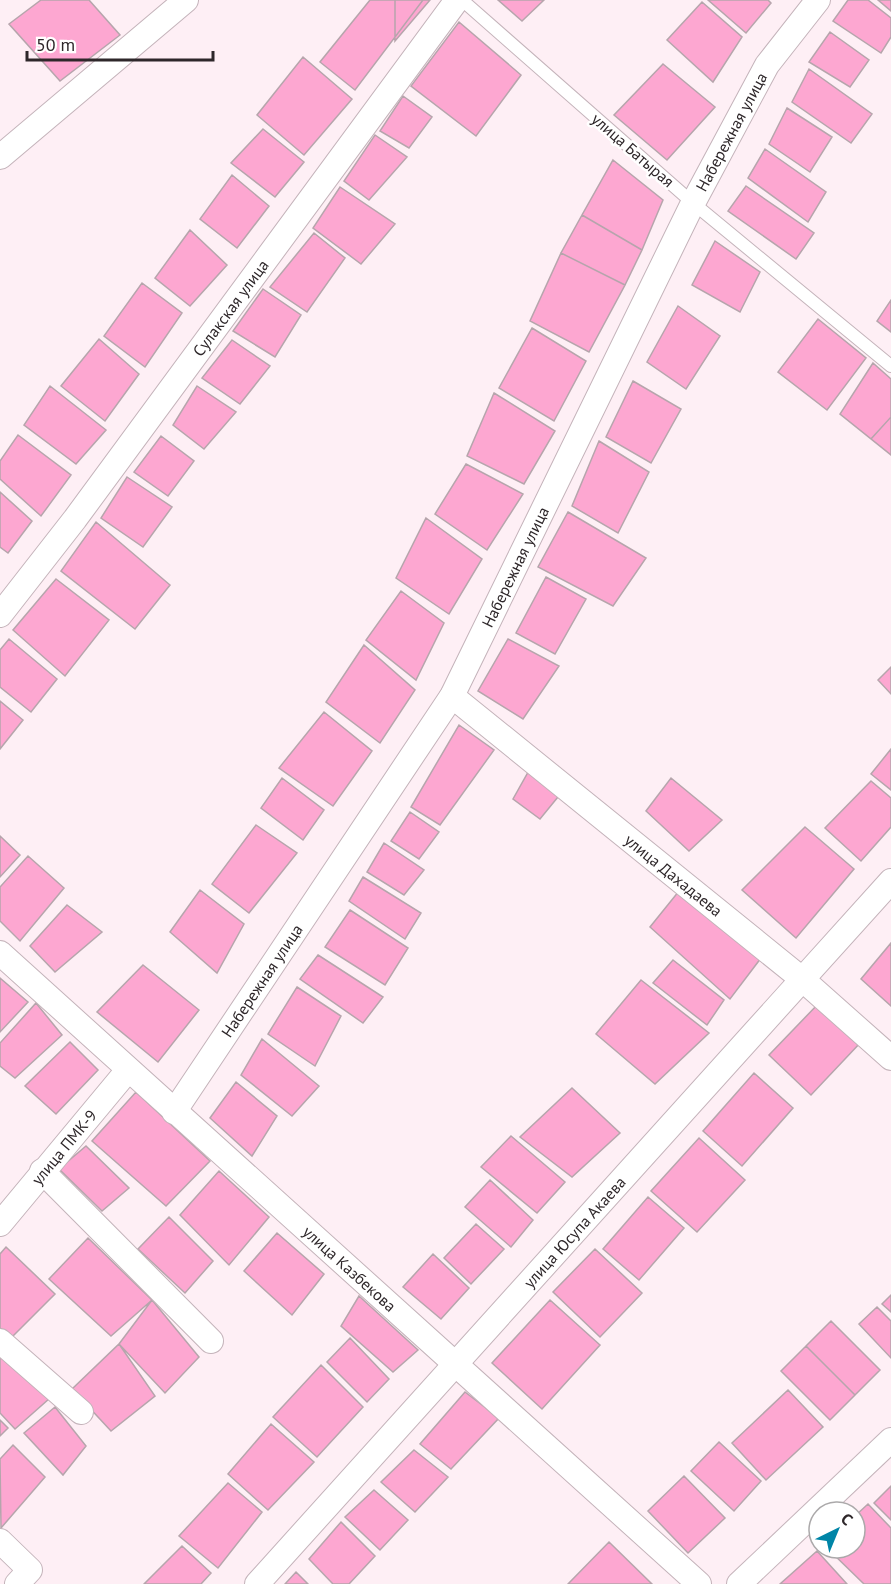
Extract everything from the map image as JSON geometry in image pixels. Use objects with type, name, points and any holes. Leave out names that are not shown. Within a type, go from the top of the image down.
[{"type":"street","points":[[0,157],[186,0]]},
{"type":"street","name":"Сулакская улица","points":[[0,615],[75,519],[457,0]]},
{"type":"street","name":"Набережная улица","points":[[174,1112],[452,696],[693,203],[767,65],[818,0]]},
{"type":"street","name":"улица Дахадаева","points":[[452,696],[802,979],[891,1058]]},
{"type":"street","name":"улица Юсупа Акаева","points":[[257,1584],[891,881]]},
{"type":"street","name":"улица Казбекова","points":[[0,953],[699,1584]]},
{"type":"street","name":"улица ПМК-9","points":[[0,1224],[128,1070]]},
{"type":"street","points":[[42,1171],[211,1341]]},
{"type":"street","points":[[0,1341],[81,1412]]},
{"type":"street","points":[[739,1584],[891,1440]]},
{"type":"street","points":[[0,1540],[30,1570],[16,1584]]},
{"type":"lane","name":"улица Батырая","points":[[462,0],[693,203],[891,366]]},
{"type":"building","points":[[41,0],[89,0],[120,35],[60,81],[9,24]]},
{"type":"building","points":[[370,0],[423,0],[355,90],[320,62]]},
{"type":"building","points":[[395,0],[430,0],[395,41]]},
{"type":"building","points":[[498,0],[544,0],[522,21]]},
{"type":"building","points":[[708,0],[768,0],[771,3],[746,33]]},
{"type":"building","points":[[848,0],[868,0],[891,18],[891,37],[881,53],[833,21]]},
{"type":"building","points":[[878,0],[891,0],[891,11]]},
{"type":"building","points":[[702,2],[742,37],[713,82],[667,40]]},
{"type":"building","points":[[459,22],[521,75],[476,136],[411,86]]},
{"type":"building","points":[[830,32],[869,60],[850,87],[809,62]]},
{"type":"building","points":[[303,57],[352,99],[304,155],[257,115]]},
{"type":"building","points":[[663,64],[715,107],[667,160],[614,115]]},
{"type":"building","points":[[809,69],[872,114],[851,143],[792,102]]},
{"type":"building","points":[[403,96],[432,117],[409,148],[380,131]]},
{"type":"building","points":[[787,108],[832,137],[810,172],[769,144]]},
{"type":"building","points":[[263,129],[304,162],[275,197],[231,163]]},
{"type":"building","points":[[375,135],[407,157],[369,200],[344,181]]},
{"type":"building","points":[[765,149],[826,192],[808,222],[748,178]]},
{"type":"building","points":[[613,160],[663,200],[642,250],[582,215]]},
{"type":"building","points":[[232,175],[269,206],[237,248],[200,219]]},
{"type":"building","points":[[746,186],[814,233],[796,259],[728,211]]},
{"type":"building","points":[[340,187],[395,224],[361,264],[313,228]]},
{"type":"building","points":[[582,215],[642,250],[625,285],[561,253]]},
{"type":"building","points":[[190,230],[227,265],[190,306],[155,278]]},
{"type":"building","points":[[314,233],[345,258],[307,312],[270,287]]},
{"type":"building","points":[[715,241],[760,272],[740,312],[692,285]]},
{"type":"building","points":[[561,253],[625,285],[589,352],[530,321]]},
{"type":"building","points":[[142,283],[182,313],[145,367],[104,336]]},
{"type":"building","points":[[263,289],[301,315],[275,357],[233,331]]},
{"type":"building","points":[[891,300],[891,332],[877,321]]},
{"type":"building","points":[[678,306],[720,336],[686,389],[647,362]]},
{"type":"building","points":[[818,319],[866,358],[827,410],[778,372]]},
{"type":"building","points":[[532,328],[586,361],[554,421],[499,388]]},
{"type":"building","points":[[99,339],[139,374],[105,421],[61,386]]},
{"type":"building","points":[[232,340],[270,366],[240,404],[202,378]]},
{"type":"building","points":[[873,363],[891,379],[891,455],[840,414]]},
{"type":"building","points":[[633,381],[681,409],[651,463],[606,437]]},
{"type":"building","points":[[50,386],[106,430],[76,464],[24,425]]},
{"type":"building","points":[[197,386],[236,412],[204,449],[173,425]]},
{"type":"building","points":[[494,393],[555,431],[524,484],[467,456]]},
{"type":"building","points":[[891,417],[891,455],[871,439]]},
{"type":"building","points":[[18,435],[71,475],[41,516],[0,479],[0,461]]},
{"type":"building","points":[[161,436],[194,461],[168,496],[134,472]]},
{"type":"building","points":[[599,441],[649,472],[618,533],[572,506]]},
{"type":"building","points":[[466,464],[523,494],[487,550],[435,514]]},
{"type":"building","points":[[127,477],[172,507],[143,547],[101,518]]},
{"type":"building","points":[[0,492],[32,521],[8,553],[0,547]]},
{"type":"building","points":[[568,512],[646,558],[613,606],[538,567]]},
{"type":"building","points":[[426,518],[482,559],[449,614],[396,578]]},
{"type":"building","points":[[96,522],[170,585],[135,629],[61,571]]},
{"type":"building","points":[[546,577],[586,599],[555,654],[516,633]]},
{"type":"building","points":[[56,579],[109,620],[65,676],[13,630]]},
{"type":"building","points":[[401,591],[444,623],[416,680],[366,640]]},
{"type":"building","points":[[9,639],[57,679],[31,712],[0,687],[0,650]]},
{"type":"building","points":[[508,639],[559,666],[523,719],[478,691]]},
{"type":"building","points":[[364,645],[415,690],[380,743],[326,702]]},
{"type":"building","points":[[891,667],[891,694],[878,680]]},
{"type":"building","points":[[0,701],[23,720],[0,749]]},
{"type":"building","points":[[324,712],[372,751],[333,806],[279,768]]},
{"type":"building","points":[[459,725],[494,750],[440,825],[411,807]]},
{"type":"building","points":[[891,749],[891,790],[871,774]]},
{"type":"building","points":[[531,767],[562,792],[540,819],[513,799]]},
{"type":"building","points":[[282,778],[324,810],[303,840],[261,808]]},
{"type":"building","points":[[671,778],[722,820],[689,851],[646,811]]},
{"type":"building","points":[[871,781],[891,798],[891,827],[861,861],[825,828]]},
{"type":"building","points":[[410,812],[439,832],[419,859],[391,841]]},
{"type":"building","points":[[256,825],[297,853],[249,913],[212,884]]},
{"type":"building","points":[[805,827],[854,869],[796,938],[742,890]]},
{"type":"building","points":[[0,836],[20,855],[0,877]]},
{"type":"building","points":[[384,843],[424,870],[404,895],[367,872]]},
{"type":"building","points":[[28,856],[64,888],[20,941],[0,921],[0,887]]},
{"type":"building","points":[[363,877],[421,913],[405,939],[349,901]]},
{"type":"building","points":[[200,890],[244,924],[217,973],[170,932]]},
{"type":"building","points":[[679,891],[761,958],[730,999],[650,927]]},
{"type":"building","points":[[67,905],[102,932],[55,972],[30,946]]},
{"type":"building","points":[[350,910],[408,948],[385,985],[325,947]]},
{"type":"building","points":[[891,943],[891,1006],[861,979]]},
{"type":"building","points":[[318,955],[383,997],[363,1023],[300,979]]},
{"type":"building","points":[[673,960],[724,1000],[707,1025],[653,983]]},
{"type":"building","points":[[143,965],[199,1010],[158,1062],[97,1012]]},
{"type":"building","points":[[0,978],[28,1002],[0,1032]]},
{"type":"building","points":[[641,980],[709,1033],[655,1084],[596,1034]]},
{"type":"building","points":[[297,987],[341,1016],[315,1066],[268,1034]]},
{"type":"building","points":[[36,1003],[62,1035],[15,1078],[0,1066],[0,1043]]},
{"type":"building","points":[[819,1003],[861,1042],[811,1095],[769,1055]]},
{"type":"building","points":[[262,1039],[319,1086],[292,1116],[241,1075]]},
{"type":"building","points":[[70,1042],[98,1070],[56,1114],[25,1086]]},
{"type":"building","points":[[754,1073],[793,1108],[742,1166],[703,1131]]},
{"type":"building","points":[[236,1082],[277,1116],[252,1156],[210,1118]]},
{"type":"building","points":[[572,1088],[620,1133],[572,1177],[520,1137]]},
{"type":"building","points":[[136,1092],[210,1161],[166,1206],[92,1141]]},
{"type":"building","points":[[511,1136],[565,1182],[537,1213],[481,1167]]},
{"type":"building","points":[[699,1138],[745,1180],[697,1232],[651,1191]]},
{"type":"building","points":[[86,1146],[129,1188],[102,1211],[59,1169]]},
{"type":"building","points":[[219,1171],[269,1217],[229,1265],[180,1215]]},
{"type":"building","points":[[490,1180],[533,1220],[511,1247],[465,1207]]},
{"type":"building","points":[[648,1197],[684,1228],[639,1280],[603,1249]]},
{"type":"building","points":[[169,1217],[213,1261],[185,1293],[138,1249]]},
{"type":"building","points":[[476,1224],[504,1249],[471,1284],[444,1258]]},
{"type":"building","points":[[277,1233],[324,1274],[292,1315],[244,1271]]},
{"type":"building","points":[[88,1238],[152,1300],[111,1336],[49,1279]]},
{"type":"building","points":[[6,1247],[55,1294],[11,1338],[0,1328],[0,1254]]},
{"type":"building","points":[[595,1249],[642,1293],[600,1337],[553,1292]]},
{"type":"building","points":[[433,1254],[469,1288],[441,1319],[403,1287]]},
{"type":"building","points":[[891,1295],[891,1312],[882,1304]]},
{"type":"building","points":[[359,1296],[418,1350],[393,1372],[341,1326]]},
{"type":"building","points":[[152,1300],[199,1357],[165,1393],[119,1344]]},
{"type":"building","points":[[550,1300],[600,1345],[542,1409],[492,1363]]},
{"type":"building","points":[[877,1307],[891,1321],[891,1358],[859,1324]]},
{"type":"building","points":[[831,1321],[880,1370],[855,1395],[806,1346]]},
{"type":"building","points":[[350,1338],[389,1379],[367,1402],[327,1362]]},
{"type":"building","points":[[119,1344],[155,1396],[111,1431],[72,1389]]},
{"type":"building","points":[[806,1346],[855,1395],[830,1420],[781,1371]]},
{"type":"building","points":[[0,1351],[50,1398],[15,1429],[0,1413]]},
{"type":"building","points":[[321,1365],[363,1407],[317,1457],[273,1417]]},
{"type":"building","points":[[788,1390],[823,1427],[766,1480],[732,1443]]},
{"type":"building","points":[[465,1392],[499,1418],[451,1469],[420,1444]]},
{"type":"building","points":[[55,1407],[86,1446],[63,1475],[24,1433]]},
{"type":"building","points":[[0,1420],[8,1428],[0,1436]]},
{"type":"building","points":[[271,1424],[314,1462],[268,1510],[228,1474]]},
{"type":"building","points":[[719,1442],[761,1481],[734,1511],[691,1471]]},
{"type":"building","points":[[13,1445],[45,1477],[1,1528],[0,1459]]},
{"type":"building","points":[[414,1450],[448,1477],[415,1512],[381,1482]]},
{"type":"building","points":[[684,1476],[725,1518],[688,1553],[648,1511]]},
{"type":"building","points":[[228,1483],[262,1512],[218,1568],[179,1536]]},
{"type":"building","points":[[891,1486],[891,1520],[874,1503]]},
{"type":"building","points":[[374,1490],[408,1520],[380,1550],[345,1517]]},
{"type":"building","points":[[867,1505],[891,1528],[891,1584],[864,1584],[839,1560],[867,1560]]},
{"type":"building","points":[[341,1522],[375,1556],[349,1584],[333,1584],[309,1559]]},
{"type":"building","points":[[609,1542],[652,1584],[568,1584]]},
{"type":"building","points":[[182,1546],[211,1573],[201,1584],[144,1584]]},
{"type":"building","points":[[807,1560],[825,1560],[847,1584],[780,1584]]},
{"type":"building","points":[[296,1572],[308,1584],[285,1584]]}]
